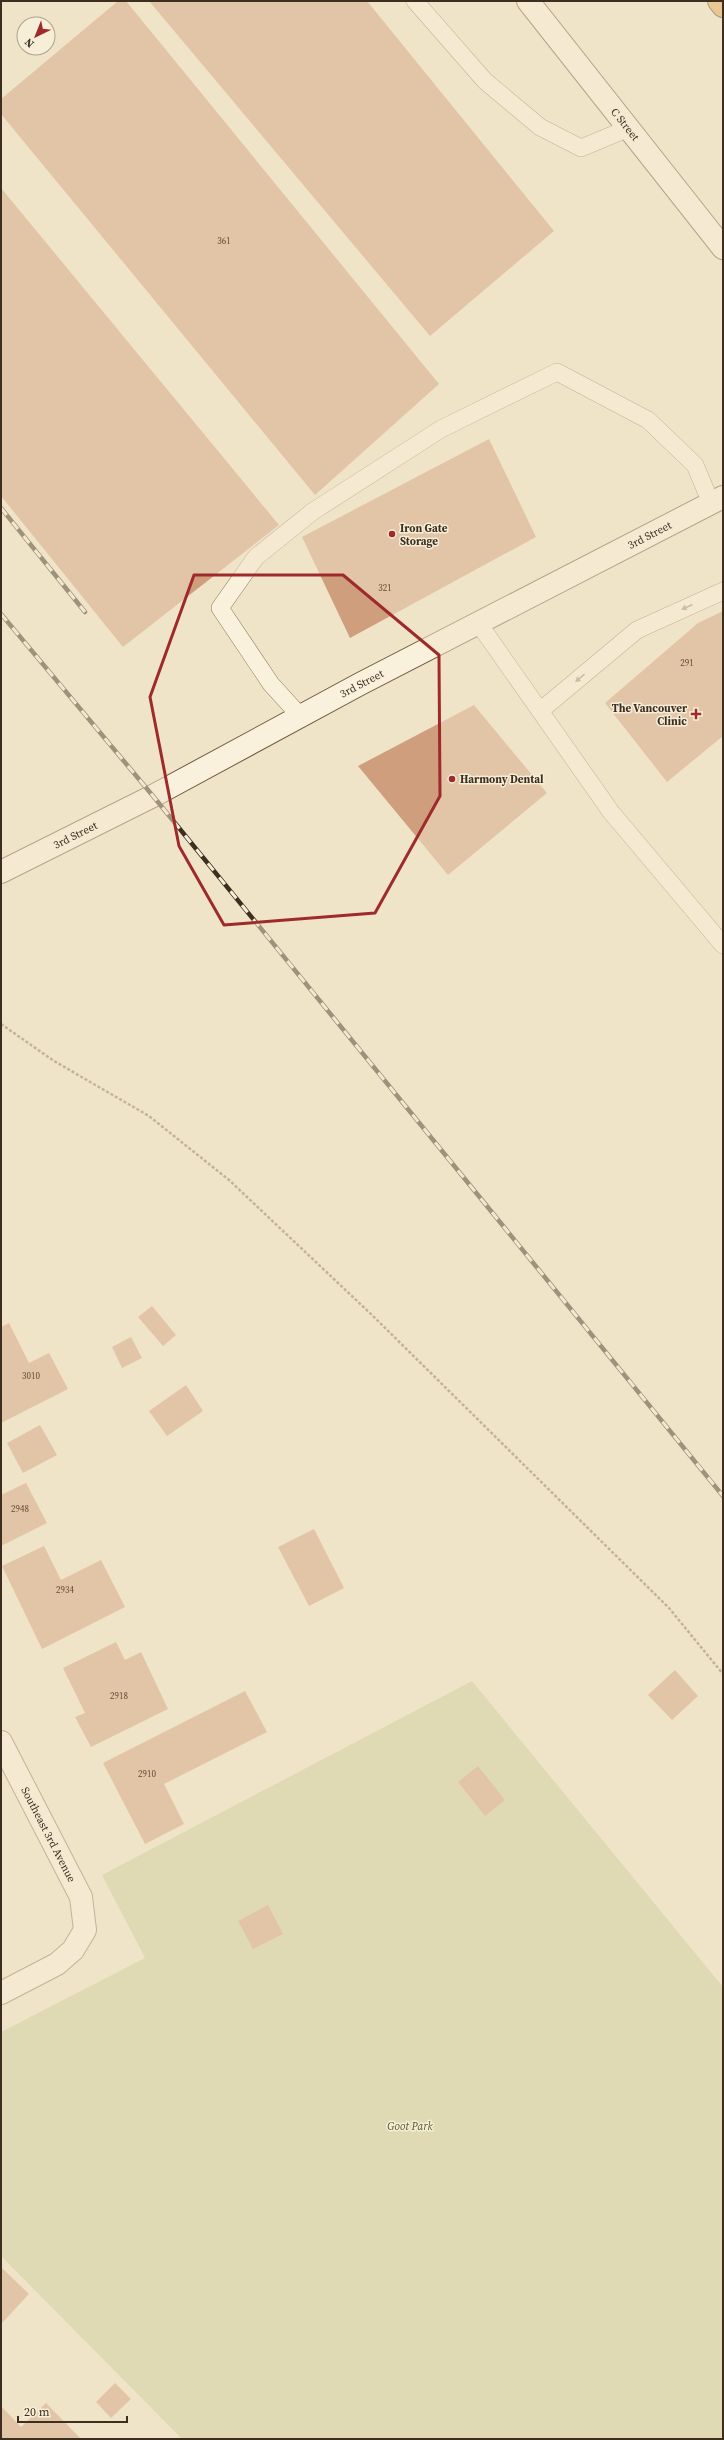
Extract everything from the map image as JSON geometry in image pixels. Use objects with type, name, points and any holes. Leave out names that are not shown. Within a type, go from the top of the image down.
[{"type":"highway","points":[[719,1],[723,6]]},
{"type":"street","name":"C Street","points":[[528,1],[723,248]]},
{"type":"street","name":"3rd Street","points":[[1,872],[153,796],[717,500]]},
{"type":"street","name":"Southeast 3rd Avenue","points":[[1,1742],[81,1897],[85,1930],[73,1950],[57,1964],[1,1992]]},
{"type":"lane","points":[[415,1],[485,81],[540,127],[580,148],[629,128]]},
{"type":"lane","points":[[301,717],[271,684],[220,608],[256,557],[312,512],[441,430],[557,372],[648,420],[695,465],[717,500]]},
{"type":"lane","points":[[540,711],[636,630],[723,591]]},
{"type":"lane","points":[[479,624],[611,812],[723,945]]},
{"type":"path","points":[[1,1024],[54,1061],[149,1116],[228,1180],[373,1316],[670,1608],[723,1674]]},
{"type":"highlighted area","points":[[194,575],[343,575],[439,655],[440,796],[375,913],[224,925],[179,846],[150,697]]},
{"type":"green space","name":"Goot Park","points":[[472,1681],[723,1987],[723,2439],[182,2439],[1,2256],[1,2032],[145,1958],[102,1875]]},
{"type":"building","points":[[118,1],[126,1],[439,384],[315,495],[1,114],[1,99],[52,56],[56,56],[56,53]]},
{"type":"building","points":[[149,1],[367,1],[554,231],[430,336]]},
{"type":"building","points":[[1,188],[279,525],[123,647],[1,496]]},
{"type":"building","points":[[489,439],[536,537],[350,638],[302,537]]},
{"type":"building","points":[[723,611],[723,736],[667,782],[605,703],[698,623]]},
{"type":"building","name":"Harmony Dental","points":[[474,705],[547,793],[448,875],[358,766]]},
{"type":"building","points":[[152,1306],[176,1335],[163,1346],[138,1317]]},
{"type":"building","points":[[9,1323],[29,1363],[49,1353],[68,1389],[1,1423],[1,1327]]},
{"type":"building","points":[[131,1337],[142,1358],[122,1368],[112,1347]]},
{"type":"building","points":[[186,1385],[203,1411],[167,1436],[149,1411]]},
{"type":"building","points":[[40,1425],[57,1455],[23,1473],[7,1443]]},
{"type":"building","points":[[26,1483],[47,1523],[1,1546],[1,1495]]},
{"type":"building","points":[[314,1529],[344,1588],[309,1606],[278,1547]]},
{"type":"building","points":[[44,1546],[61,1580],[101,1560],[125,1607],[42,1649],[2,1566]]},
{"type":"building","points":[[116,1642],[125,1660],[141,1652],[168,1709],[91,1747],[75,1717],[85,1713],[63,1668]]},
{"type":"building","points":[[675,1670],[698,1696],[672,1720],[648,1695]]},
{"type":"building","points":[[245,1691],[267,1732],[164,1784],[184,1824],[145,1844],[103,1763]]},
{"type":"building","points":[[478,1766],[505,1800],[485,1816],[458,1782]]},
{"type":"building","points":[[268,1905],[283,1934],[253,1949],[238,1921]]},
{"type":"building","points":[[2,2268],[29,2294],[1,2324],[1,2269]]},
{"type":"building","points":[[115,2383],[131,2399],[111,2418],[96,2402]]},
{"type":"building","points":[[46,2403],[81,2439],[1,2439],[1,2406],[21,2427]]},
{"type":"railway","points":[[1,508],[85,612]]},
{"type":"railway","points":[[1,614],[153,796],[723,1496]]},
{"type":"place","name":"Iron Gate Storage","points":[[392,534]]},
{"type":"place","name":"The Vancouver Clinic","points":[[696,714]]},
{"type":"place","name":"Harmony Dental","points":[[452,779]]}]
